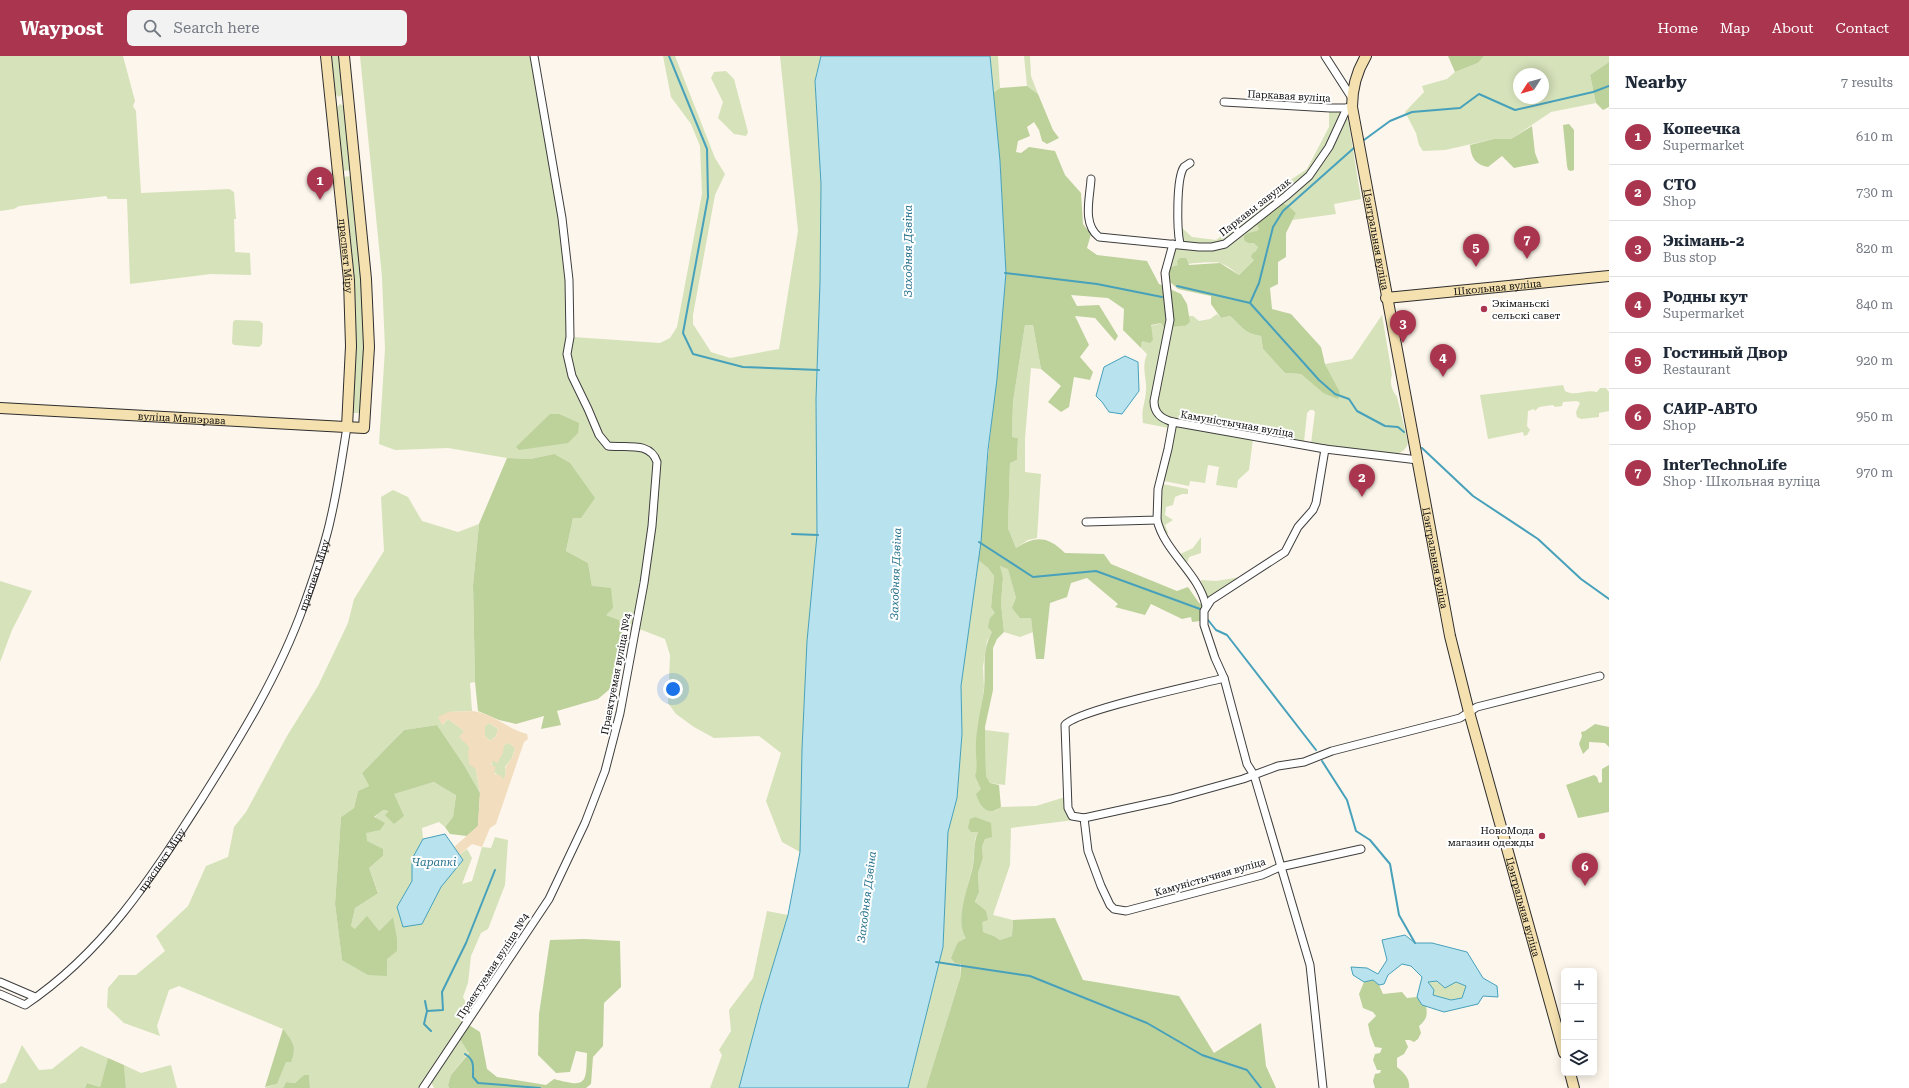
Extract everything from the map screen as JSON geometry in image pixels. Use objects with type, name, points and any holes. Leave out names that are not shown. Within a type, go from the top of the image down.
[{"type":"street","name":"праспект Міру","points":[[0,994],[25,1005],[94,947],[136,898],[166,856],[254,713],[276,672],[306,599],[331,518],[347,427],[351,346],[349,280],[326,56]]},
{"type":"street","name":"праспект Міру","points":[[344,56],[366,279],[369,347],[364,428]]},
{"type":"street","name":"Праектуемая вуліца №4","points":[[424,1088],[549,899],[585,823],[605,771],[620,713],[644,583],[652,526],[657,462],[655,455],[649,449],[642,447],[608,446],[599,435],[572,376],[567,354],[570,337],[569,280],[565,241],[534,56]]},
{"type":"street","name":"Паркавая вуліца","points":[[1224,102],[1350,104],[1325,56]]},
{"type":"street","name":"Цэнтральная вуліца","points":[[1366,56],[1355,81],[1350,104],[1450,636],[1561,1042]]},
{"type":"street","points":[[330,102],[348,100]]},
{"type":"street","name":"Паркавы завулак","points":[[1091,179],[1088,222],[1093,232],[1104,238],[1212,247],[1225,244],[1286,196],[1315,169],[1335,136],[1350,104]]},
{"type":"street","points":[[1172,422],[1164,420],[1159,416],[1154,406],[1154,401],[1159,370],[1170,328],[1165,273],[1177,244],[1180,178],[1184,167],[1190,163]]},
{"type":"street","name":"Школьная вуліца","points":[[1386,298],[1609,276]]},
{"type":"street","name":"вуліца Машэрава","points":[[0,408],[364,428]]},
{"type":"street","name":"Камуністычная вуліца","points":[[1157,520],[1158,489],[1168,449],[1172,422],[1325,449],[1418,460]]},
{"type":"street","points":[[1086,522],[1157,520],[1163,538],[1200,590],[1206,606],[1215,597],[1285,552],[1298,527],[1313,510],[1316,503],[1325,449]]},
{"type":"street","name":"Камуністычная вуліца","points":[[1084,818],[1088,851],[1101,886],[1110,905],[1114,909],[1121,911],[1262,875],[1280,867],[1254,775],[1248,764],[1224,678],[1215,658],[1204,624],[1206,606]]},
{"type":"street","points":[[1224,678],[1126,702],[1075,718],[1067,723],[1064,728],[1068,808],[1072,816],[1084,818],[1171,799],[1254,775],[1278,766],[1312,759],[1332,751],[1460,718],[1477,707],[1600,676]]},
{"type":"street","points":[[1323,1088],[1310,965],[1280,867],[1361,849]]},
{"type":"street","points":[[0,982],[35,997]]},
{"type":"street","points":[[1571,1076],[1574,1088]]},
{"type":"green space","points":[[0,56],[123,56],[135,101],[133,106],[136,111],[141,193],[229,189],[234,192],[236,219],[234,219],[235,252],[250,253],[251,275],[211,274],[130,284],[127,199],[108,199],[106,196],[19,206],[14,209],[0,211]]},
{"type":"green space","points":[[331,56],[339,56],[343,94],[339,97],[335,94]]},
{"type":"green space","points":[[360,56],[537,56],[552,149],[573,337],[660,343],[670,338],[677,327],[702,194],[700,146],[691,124],[671,97],[663,56],[675,56],[715,158],[725,174],[715,195],[693,315],[693,324],[711,352],[730,358],[779,349],[798,231],[780,56],[821,56],[815,81],[821,184],[820,282],[816,399],[817,535],[807,641],[802,749],[800,852],[782,842],[766,801],[781,753],[759,736],[714,738],[694,727],[676,714],[668,703],[670,655],[665,639],[642,630],[622,632],[619,620],[606,615],[592,586],[588,563],[566,551],[573,518],[554,454],[530,459],[507,458],[448,448],[395,450],[379,444],[385,349],[382,277]]},
{"type":"green space","points":[[990,56],[998,56],[1000,88],[993,93]]},
{"type":"green space","points":[[1024,56],[1030,56],[1031,76],[1038,94],[1027,86]]},
{"type":"green space","points":[[1448,56],[1484,56],[1478,63],[1455,72]]},
{"type":"green space","points":[[1484,56],[1609,56],[1609,62],[1590,75],[1596,103],[1551,112],[1511,139],[1494,139],[1445,150],[1423,151],[1405,112],[1424,92],[1422,86],[1447,79],[1455,72],[1478,63]]},
{"type":"green space","points":[[1609,62],[1609,107],[1603,110],[1596,103],[1590,75]]},
{"type":"green space","points":[[726,71],[734,79],[748,132],[746,136],[734,134],[718,118],[723,102],[711,78],[714,72]]},
{"type":"green space","points":[[1027,86],[1038,94],[1053,130],[1059,138],[1047,144],[1042,141],[1039,130],[1034,122],[1027,127],[1030,136],[1018,141],[1016,152],[1021,153],[1029,147],[1055,151],[1065,175],[1081,193],[1083,224],[1091,234],[1087,248],[1097,255],[1147,261],[1159,284],[1181,294],[1187,304],[1190,322],[1185,326],[1169,328],[1164,327],[1161,323],[1151,325],[1153,340],[1150,343],[1142,341],[1141,348],[1123,330],[1124,309],[1108,298],[1071,295],[1077,306],[1099,305],[1118,336],[1115,341],[1095,318],[1075,316],[1089,345],[1080,357],[1093,372],[1090,380],[1074,377],[1069,407],[1061,412],[1048,402],[1061,386],[1041,369],[1033,325],[1025,325],[1013,402],[1012,437],[1018,438],[1017,460],[1010,463],[1008,528],[1016,548],[1030,541],[1042,539],[1053,543],[1065,553],[1104,554],[1111,564],[1177,591],[1188,587],[1199,603],[1205,605],[1202,619],[1200,621],[1192,622],[1191,617],[1182,619],[1151,604],[1145,615],[1115,607],[1118,604],[1087,578],[1071,583],[1067,597],[1050,603],[1044,659],[1036,659],[1031,618],[1020,618],[1012,608],[1016,598],[1008,569],[1000,566],[1003,578],[1001,603],[1004,632],[997,639],[993,648],[993,690],[985,727],[986,776],[990,783],[999,785],[1001,807],[996,810],[988,811],[982,806],[976,794],[981,789],[975,776],[977,767],[976,737],[984,690],[985,654],[992,632],[988,627],[990,618],[995,613],[991,607],[994,576],[988,568],[978,560],[1006,273],[1000,161],[993,93],[1000,88]]},
{"type":"green space","points":[[340,104],[345,107],[351,170],[343,171],[336,108]]},
{"type":"green space","points":[[1341,110],[1334,135],[1314,167],[1267,209],[1265,208],[1262,205],[1283,185],[1307,169],[1329,127],[1329,111]]},
{"type":"green space","points":[[1346,118],[1348,119],[1361,199],[1334,204],[1336,214],[1292,220],[1296,213],[1288,205],[1280,203],[1305,183]]},
{"type":"green space","points":[[1569,124],[1574,130],[1574,170],[1571,171],[1568,170],[1567,166],[1563,125]]},
{"type":"green space","points":[[1532,126],[1535,153],[1539,163],[1514,168],[1502,156],[1488,167],[1477,163],[1473,157],[1470,145],[1494,139],[1511,139]]},
{"type":"green space","points":[[352,176],[362,279],[364,347],[360,413],[352,413],[356,347],[353,279],[343,177]]},
{"type":"green space","points":[[1280,203],[1288,205],[1296,213],[1286,233],[1286,257],[1278,262],[1278,284],[1270,288],[1272,309],[1291,314],[1321,347],[1325,364],[1340,392],[1338,399],[1323,393],[1301,374],[1285,373],[1263,349],[1261,336],[1250,333],[1230,316],[1221,318],[1211,304],[1211,296],[1178,289],[1169,281],[1168,269],[1178,265],[1177,261],[1180,258],[1186,258],[1189,265],[1220,263],[1239,275],[1254,260],[1251,257],[1258,247],[1254,243],[1248,243],[1244,240],[1244,236],[1248,233],[1257,231],[1259,229],[1257,221]]},
{"type":"green space","points":[[1260,207],[1263,212],[1240,232],[1226,241],[1208,245],[1191,243],[1182,240],[1181,227],[1192,237],[1216,240]]},
{"type":"green space","points":[[1257,221],[1259,229],[1257,232],[1248,233],[1258,247],[1254,260],[1239,275],[1225,265],[1216,262],[1185,264],[1168,269],[1176,247],[1211,249]]},
{"type":"green space","points":[[1217,314],[1221,318],[1230,316],[1250,333],[1261,336],[1263,349],[1285,373],[1301,374],[1323,393],[1340,392],[1325,364],[1352,359],[1382,315],[1392,375],[1392,386],[1397,397],[1408,442],[1405,449],[1400,453],[1392,454],[1311,443],[1315,412],[1313,410],[1310,410],[1307,413],[1304,442],[1182,421],[1161,415],[1156,401],[1172,326],[1190,322],[1188,316],[1193,316],[1199,321],[1210,319]]},
{"type":"green space","points":[[235,320],[260,321],[263,324],[262,344],[259,347],[234,345],[232,343],[233,322]]},
{"type":"green space","points":[[1162,323],[1168,328],[1152,410],[1154,415],[1169,424],[1169,428],[1143,423],[1143,410],[1146,391],[1144,364],[1147,354],[1141,348],[1142,341],[1150,326]]},
{"type":"green space","points":[[1025,325],[1033,325],[1041,369],[1031,368],[1025,438],[1025,472],[1041,474],[1037,538],[1028,540],[1016,548],[1008,528],[1010,463],[1017,460],[1018,438],[1012,437],[1013,402]]},
{"type":"green space","points":[[1563,385],[1565,391],[1569,393],[1589,391],[1597,392],[1600,388],[1606,388],[1609,392],[1609,411],[1599,413],[1599,417],[1581,419],[1577,417],[1576,412],[1580,403],[1577,401],[1563,402],[1562,406],[1555,407],[1553,405],[1539,407],[1535,411],[1534,409],[1528,411],[1527,426],[1530,430],[1527,435],[1524,436],[1523,432],[1488,439],[1480,395]]},
{"type":"green space","points":[[550,414],[559,414],[579,423],[578,433],[568,443],[519,450],[516,447]]},
{"type":"green space","points":[[1178,425],[1253,439],[1249,470],[1238,480],[1237,488],[1216,485],[1219,467],[1208,465],[1205,483],[1190,481],[1189,486],[1164,481],[1162,479],[1175,426]]},
{"type":"green space","points":[[554,454],[570,463],[595,498],[581,518],[573,518],[566,551],[588,563],[592,586],[611,588],[613,608],[606,615],[619,620],[622,632],[617,683],[598,699],[557,711],[561,725],[541,729],[544,716],[516,724],[499,720],[478,711],[475,682],[473,585],[479,524],[507,458],[530,459]]},
{"type":"green space","points":[[1162,484],[1188,489],[1188,494],[1182,494],[1175,497],[1173,505],[1166,507],[1165,515],[1173,520],[1165,525],[1168,533],[1164,537],[1160,525],[1159,511],[1159,497]]},
{"type":"green space","points":[[393,490],[408,497],[422,521],[458,532],[479,524],[473,585],[475,682],[470,683],[472,711],[448,712],[442,725],[448,719],[464,731],[476,769],[480,793],[464,765],[437,725],[404,730],[362,773],[369,786],[358,791],[354,808],[341,817],[335,904],[342,960],[387,959],[393,917],[379,931],[355,929],[351,926],[355,908],[378,892],[369,868],[383,856],[368,843],[365,834],[372,820],[383,810],[389,811],[394,824],[393,794],[434,782],[456,794],[453,817],[445,827],[439,822],[422,828],[423,839],[412,859],[412,881],[397,907],[422,924],[441,887],[463,860],[459,855],[467,849],[472,858],[462,884],[472,881],[482,847],[491,848],[495,837],[508,840],[505,885],[488,929],[481,933],[471,956],[468,983],[463,997],[470,1010],[446,1051],[420,1088],[310,1088],[309,1075],[304,1075],[295,1083],[286,1082],[283,1088],[264,1088],[277,1084],[293,1043],[283,1029],[179,986],[169,990],[157,1026],[160,1036],[124,1023],[107,1007],[108,988],[119,975],[136,975],[165,951],[156,936],[188,906],[206,866],[228,857],[234,827],[246,812],[287,736],[318,686],[348,623],[354,599],[384,551],[381,497]]},
{"type":"green space","points":[[1201,537],[1201,553],[1189,557],[1186,566],[1178,555],[1193,548]]},
{"type":"green space","points":[[978,560],[988,568],[994,576],[991,607],[996,613],[992,632],[987,641],[983,667],[984,687],[976,751],[978,767],[975,776],[995,811],[1001,807],[1036,806],[1065,797],[1074,820],[1011,828],[1010,865],[993,915],[1013,920],[1012,936],[1000,940],[983,932],[975,903],[979,892],[978,873],[983,858],[982,847],[985,839],[978,832],[975,839],[973,865],[965,897],[966,938],[958,942],[961,975],[926,1088],[908,1088],[943,947],[948,832],[957,798],[962,734],[961,686]]},
{"type":"green space","points":[[999,566],[1008,568],[1016,598],[1031,618],[1033,632],[1020,637],[1004,632],[1001,603],[1003,578]]},
{"type":"green space","points":[[1241,577],[1205,605],[1201,580],[1216,581]]},
{"type":"green space","points":[[0,581],[32,591],[12,630],[0,662]]},
{"type":"green space","points":[[489,723],[498,729],[496,736],[490,741],[485,736],[485,726]]},
{"type":"green space","points":[[1595,724],[1609,727],[1609,747],[1605,743],[1589,742],[1589,748],[1583,754],[1579,744],[1582,736],[1581,732]]},
{"type":"green space","points":[[437,725],[464,765],[480,793],[478,826],[467,836],[450,834],[445,827],[453,817],[456,795],[434,782],[394,794],[404,816],[394,824],[385,815],[389,811],[383,810],[374,817],[385,823],[380,830],[366,833],[367,841],[383,849],[383,856],[369,868],[378,893],[355,908],[351,926],[355,929],[367,916],[379,931],[393,917],[397,939],[397,951],[387,959],[387,976],[368,975],[342,960],[335,904],[341,817],[354,808],[358,791],[369,786],[362,773],[404,730]]},
{"type":"green space","points":[[985,730],[1009,733],[1005,785],[990,783],[986,776]]},
{"type":"green space","points":[[509,743],[515,748],[512,758],[505,767],[506,774],[503,780],[494,772],[491,761],[494,760],[497,762],[504,745]]},
{"type":"green space","points":[[1609,765],[1609,812],[1578,818],[1566,785],[1594,775],[1597,777],[1599,783],[1602,782],[1602,769]]},
{"type":"green space","points":[[975,817],[991,823],[992,837],[985,839],[982,847],[983,858],[978,873],[979,892],[975,902],[986,911],[988,920],[982,922],[983,932],[1000,940],[1012,936],[1013,920],[1055,918],[1083,980],[1179,996],[1214,1053],[1261,1023],[1266,1066],[1276,1088],[926,1088],[961,975],[961,964],[955,963],[951,958],[958,942],[966,938],[961,922],[973,866],[976,836],[978,832],[971,832],[968,828],[970,819]]},
{"type":"green space","points":[[767,911],[788,915],[739,1088],[710,1088],[722,1055],[719,1050],[731,1031],[729,1010],[753,978]]},
{"type":"green space","points":[[584,939],[620,941],[621,987],[604,1003],[603,1046],[593,1057],[591,1084],[586,1088],[449,1088],[448,1085],[451,1075],[469,1053],[459,1038],[469,1025],[480,1032],[487,1069],[497,1077],[546,1085],[554,1079],[573,1083],[579,1083],[582,1081],[585,1077],[587,1053],[576,1051],[570,1072],[556,1073],[538,1055],[539,1014],[550,940]]},
{"type":"green space","points":[[1373,980],[1379,985],[1383,994],[1402,992],[1407,998],[1417,997],[1422,1005],[1426,1006],[1427,1015],[1425,1020],[1419,1026],[1421,1033],[1418,1039],[1414,1042],[1405,1040],[1408,1047],[1404,1054],[1397,1058],[1397,1067],[1407,1079],[1409,1088],[1375,1088],[1373,1081],[1375,1074],[1380,1073],[1381,1070],[1377,1070],[1373,1060],[1375,1054],[1380,1053],[1382,1048],[1375,1047],[1368,1024],[1376,1016],[1373,1012],[1363,1008],[1359,994],[1364,982]]},
{"type":"green space","points":[[1428,982],[1456,982],[1466,986],[1462,998],[1451,1000],[1433,995]]},
{"type":"green space","points":[[283,1029],[293,1044],[293,1056],[291,1062],[286,1062],[277,1084],[265,1087]]},
{"type":"green space","points":[[459,1038],[469,1052],[451,1075],[448,1085],[449,1088],[434,1088],[432,1079]]},
{"type":"green space","points":[[22,1045],[39,1070],[52,1069],[81,1046],[108,1058],[100,1087],[87,1083],[85,1088],[0,1088],[0,1084],[6,1082]]},
{"type":"green space","points":[[108,1058],[124,1065],[126,1088],[85,1088],[87,1083],[100,1087]]},
{"type":"green space","points":[[124,1065],[141,1073],[171,1065],[177,1088],[126,1088]]},
{"type":"green space","points":[[304,1075],[309,1075],[310,1088],[283,1088],[286,1082],[295,1083]]},
{"type":"sand","points":[[448,712],[480,712],[513,729],[527,734],[528,739],[524,742],[496,824],[490,828],[482,847],[472,844],[459,855],[454,847],[478,826],[480,793],[476,769],[469,764],[469,747],[459,737],[464,731],[448,719],[442,725],[438,717]],"holes":[[[489,723],[498,729],[496,736],[490,741],[485,736],[485,726]],[[509,743],[515,748],[512,758],[505,768],[506,774],[503,779],[500,775],[496,775],[494,772],[496,767],[492,766],[491,762],[494,761],[497,763],[503,753],[504,745]]]},
{"type":"water","name":"Заходняя Дзвіна","points":[[821,56],[990,56],[1000,161],[1006,273],[997,379],[988,450],[981,542],[961,686],[962,734],[957,798],[948,832],[943,947],[908,1088],[739,1088],[761,1005],[788,915],[800,852],[802,749],[807,641],[817,535],[816,399],[820,282],[821,184],[815,81]]},
{"type":"water","points":[[1125,356],[1138,362],[1139,391],[1122,414],[1109,412],[1096,396],[1104,367]]},
{"type":"water","name":"Чарапкі","points":[[445,834],[463,860],[441,887],[422,924],[403,927],[397,907],[412,881],[412,859],[423,839]]},
{"type":"water","points":[[1405,935],[1415,943],[1432,943],[1467,952],[1483,978],[1497,986],[1498,997],[1483,996],[1478,1004],[1444,1012],[1422,1005],[1417,997],[1422,977],[1411,966],[1402,964],[1388,975],[1384,984],[1379,985],[1373,980],[1364,982],[1353,975],[1351,967],[1367,968],[1378,974],[1387,960],[1382,940]],"holes":[[[1437,981],[1445,988],[1456,982],[1466,986],[1462,998],[1451,1000],[1433,995],[1434,990],[1428,982]]]},
{"type":"waterway","points":[[669,56],[707,149],[708,197],[683,333],[693,354],[743,367],[819,370]]},
{"type":"waterway","points":[[1364,140],[1390,121],[1412,112],[1460,108],[1479,94],[1515,110],[1593,92],[1609,86]]},
{"type":"waterway","points":[[1250,303],[1259,283],[1273,227],[1283,211],[1355,147]]},
{"type":"waterway","points":[[1005,273],[1097,284],[1162,297]]},
{"type":"waterway","points":[[1177,286],[1250,303],[1319,380],[1335,394],[1349,399],[1357,411],[1385,426],[1398,427],[1404,432]]},
{"type":"waterway","points":[[1422,448],[1473,496],[1538,539],[1581,579],[1609,599]]},
{"type":"waterway","points":[[792,534],[818,535]]},
{"type":"waterway","points":[[979,542],[1033,577],[1096,571],[1200,609]]},
{"type":"waterway","points":[[1208,620],[1216,630],[1227,635],[1316,750]]},
{"type":"waterway","points":[[1322,761],[1347,800],[1356,831],[1370,840],[1390,864],[1399,915],[1415,943]]},
{"type":"waterway","points":[[427,1011],[443,1010],[442,992],[466,943],[495,870]]},
{"type":"waterway","points":[[936,962],[1030,976],[1147,1023],[1202,1055],[1247,1070],[1261,1088]]},
{"type":"waterway","points":[[425,1001],[427,1011],[424,1024],[431,1031]]},
{"type":"waterway","points":[[465,1054],[472,1061],[473,1077],[478,1083],[540,1088]]},
{"type":"place","name":"Копеечка","points":[[320,200]]},
{"type":"place","name":"InterTechnoLife","points":[[1527,259]]},
{"type":"place","name":"Гостиный Двор","points":[[1476,267]]},
{"type":"place","name":"Экіманьскі сельскі савет","points":[[1484,309]]},
{"type":"place","name":"Экімань-2","points":[[1403,343]]},
{"type":"place","name":"Родны кут","points":[[1443,377]]},
{"type":"place","name":"СТО","points":[[1362,497]]},
{"type":"place","name":"НовоМода магазин одежды","points":[[1542,836]]},
{"type":"place","name":"САИР-АВТО","points":[[1585,886]]}]
